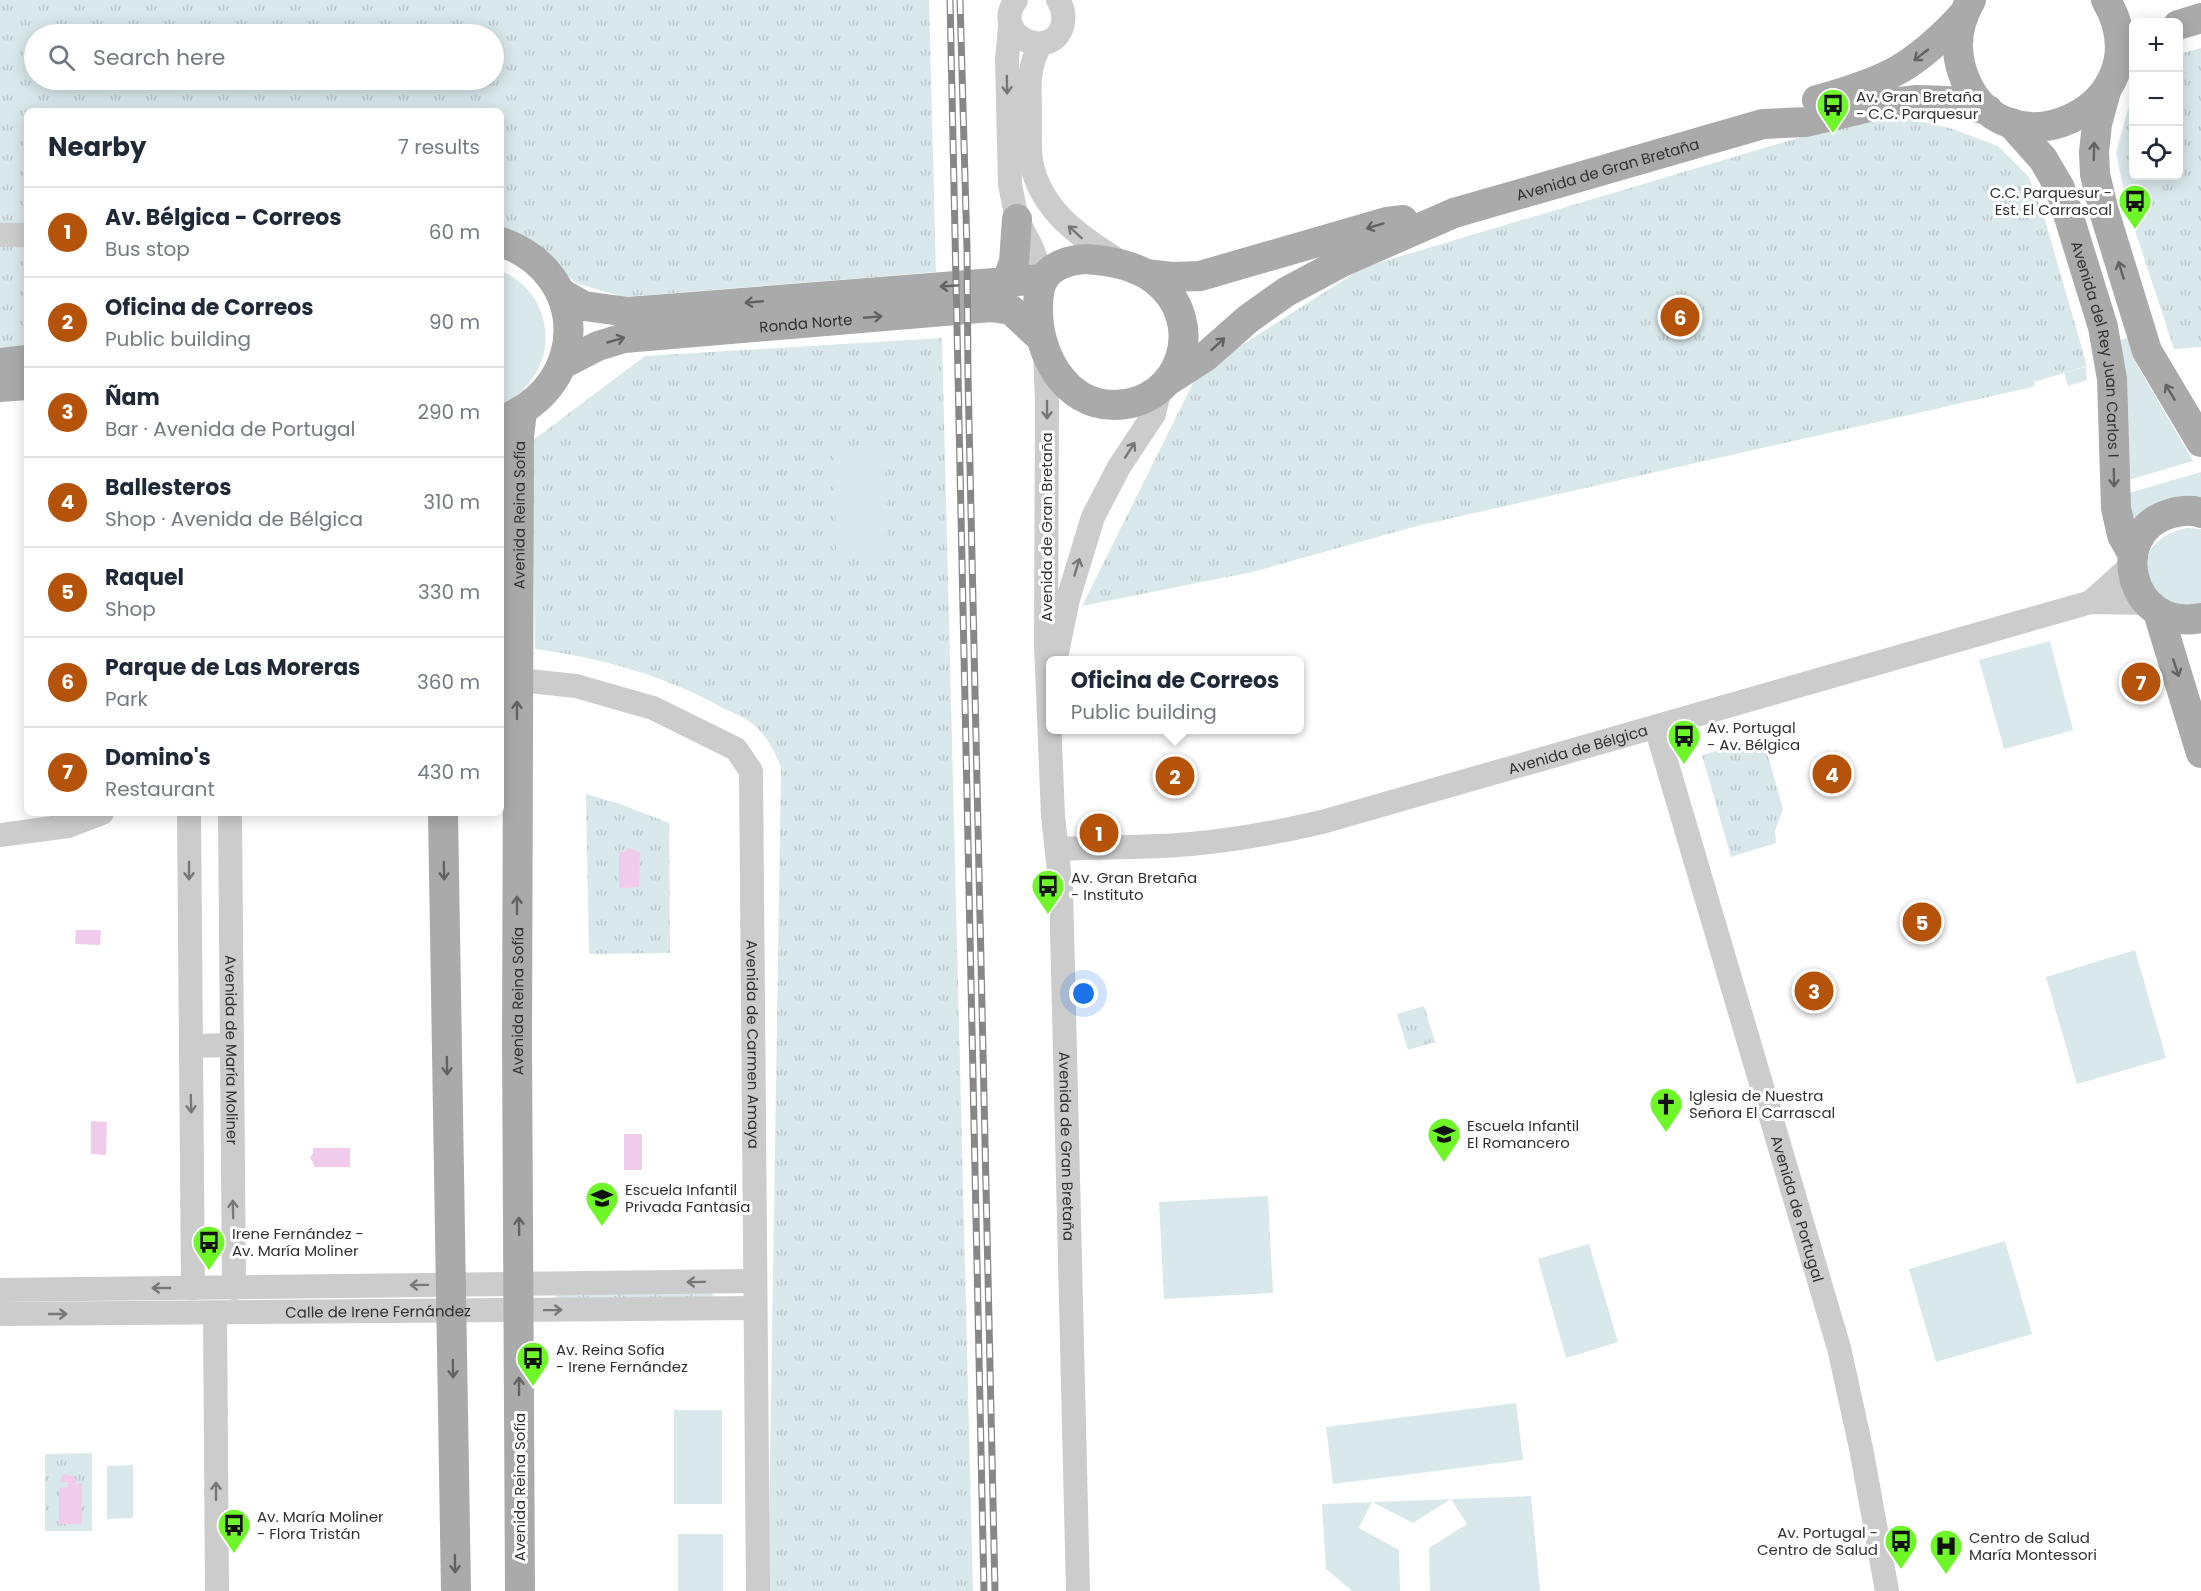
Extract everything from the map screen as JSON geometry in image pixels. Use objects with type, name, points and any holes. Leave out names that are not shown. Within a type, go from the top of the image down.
[{"type":"main road","points":[[2106,0],[2115,18],[2119,40],[2118,72],[2099,116],[2094,152],[2095,174],[2103,208],[2147,351],[2201,442]]},
{"type":"main road","name":"Avenida de Gran Bretaña","points":[[1166,384],[1205,357],[1248,319],[1296,287],[1342,262],[1454,213],[1763,124],[1801,104],[1860,87],[1899,70],[1929,49],[1967,7]]},
{"type":"main road","name":"Avenida del Rey Juan Carlos I","points":[[1967,7],[1959,33],[1959,61],[1969,87],[2043,159],[2060,188],[2103,327],[2112,379],[2116,508],[2122,535],[2133,560],[2136,586],[2153,608]]},
{"type":"main road","points":[[2183,23],[2201,18]]},
{"type":"main road","name":"Avenida de Gran Bretaña","points":[[1763,124],[1806,122],[1883,104],[1917,100],[1948,101],[2038,127],[2061,123],[2087,110],[2118,72]]},
{"type":"main road","name":"Avenida de Gran Bretaña","points":[[1135,269],[1186,278],[1209,274],[1387,222],[1454,213]]},
{"type":"main road","points":[[1007,281],[1014,261],[1017,219]]},
{"type":"main road","name":"Ronda Norte","points":[[504,243],[537,261],[551,276],[561,293],[568,316],[568,340],[563,364],[553,383],[539,399],[511,416]]},
{"type":"main road","points":[[1073,260],[1097,260],[1135,269],[1168,293],[1178,309],[1182,323],[1183,348],[1166,384],[1142,399],[1129,403],[1107,404],[1078,393],[1059,377],[1043,345],[1038,307],[1043,279],[1058,266],[1073,260]]},
{"type":"main road","name":"Ronda Norte","points":[[561,293],[584,306],[628,312],[1043,279]]},
{"type":"main road","name":"Ronda Norte","points":[[563,364],[598,346],[624,338],[991,307],[1011,310],[1043,345]]},
{"type":"main road","points":[[0,363],[24,360]]},
{"type":"main road","points":[[0,387],[24,385]]},
{"type":"main road","name":"Avenida Reina Sofía","points":[[511,416],[518,467],[509,679],[519,1297],[520,1591]]},
{"type":"main road","points":[[2133,560],[2139,539],[2150,525],[2164,516],[2180,511],[2201,513]]},
{"type":"main road","points":[[2153,608],[2173,619],[2190,621],[2201,618]]},
{"type":"main road","points":[[2153,608],[2201,753]]},
{"type":"main road","points":[[443,816],[456,1591]]},
{"type":"street","points":[[1009,10],[1015,33],[1024,40],[1041,44],[1053,39],[1061,29],[1063,11],[1058,0]]},
{"type":"street","points":[[1009,10],[1007,49],[1010,185],[1017,219],[1032,248],[1043,279]]},
{"type":"street","points":[[1041,44],[1035,55],[1029,78],[1031,159],[1037,183],[1049,205],[1070,228],[1086,242],[1135,269]]},
{"type":"street","points":[[0,235],[24,235]]},
{"type":"street","name":"Avenida de Gran Bretaña","points":[[1043,345],[1047,403],[1047,656]]},
{"type":"street","name":"Avenida de Gran Bretaña","points":[[1057,656],[1068,599],[1093,517],[1119,467],[1154,414],[1166,384]]},
{"type":"street","points":[[2091,602],[2133,560]]},
{"type":"street","points":[[2091,602],[2153,608]]},
{"type":"street","name":"Avenida de Bélgica","points":[[1058,849],[1189,844],[1282,831],[1358,813],[2091,602]]},
{"type":"street","name":"Avenida de Carmen Amaya","points":[[509,679],[576,686],[653,708],[736,749],[751,771],[758,1591]]},
{"type":"street","name":"Avenida de Portugal","points":[[1656,728],[1839,1348],[1861,1448],[1887,1591]]},
{"type":"street","name":"Avenida de Gran Bretaña","points":[[1051,734],[1053,816],[1058,849],[1061,908],[1078,1591]]},
{"type":"street","points":[[0,835],[68,825],[94,816]]},
{"type":"street","points":[[189,816],[193,1288]]},
{"type":"street","name":"Avenida de María Moliner","points":[[230,816],[234,1288]]},
{"type":"street","points":[[191,1046],[232,1045]]},
{"type":"street","name":"Calle de Irene Fernández","points":[[0,1314],[215,1313],[451,1298],[519,1297],[754,1281]]},
{"type":"street","name":"Calle de Irene Fernández","points":[[0,1290],[234,1288],[451,1298]]},
{"type":"street","name":"Calle de Irene Fernández","points":[[519,1297],[755,1308]]},
{"type":"street","points":[[215,1313],[217,1591]]},
{"type":"green space","points":[[0,0],[929,0],[936,272],[623,297],[576,283],[533,245],[504,234],[504,108],[24,108],[24,346],[0,348]]},
{"type":"green space","points":[[2201,48],[2201,347],[2174,349],[2126,203],[2116,152],[2129,106],[2129,180],[2183,180],[2183,53]]},
{"type":"green space","points":[[1882,113],[1950,128],[1998,146],[2029,177],[2045,220],[2087,366],[2034,382],[2035,386],[2024,389],[1417,526],[1252,572],[1082,606],[1198,373],[1364,267]]},
{"type":"green space","points":[[504,273],[516,279],[528,290],[543,319],[546,335],[539,367],[524,389],[504,403]]},
{"type":"green space","points":[[942,338],[973,1591],[768,1591],[781,768],[771,746],[755,726],[701,696],[655,677],[608,663],[535,649],[532,441],[645,356]]},
{"type":"green space","points":[[2127,338],[2137,365],[2193,461],[2125,481],[2116,341]]},
{"type":"green space","points":[[2086,367],[2087,380],[2068,386],[2064,373]]},
{"type":"green space","points":[[885,450],[887,552],[836,553],[834,451]]},
{"type":"green space","points":[[2201,472],[2201,499],[2137,519],[2132,518],[2122,495]]},
{"type":"green space","points":[[2187,528],[2201,529],[2201,615],[2151,594],[2146,572],[2148,557],[2155,545],[2173,532]]},
{"type":"green space","points":[[2050,641],[2073,730],[2004,749],[1979,660]]},
{"type":"green space","points":[[1763,738],[1783,809],[1775,831],[1776,843],[1731,857],[1702,755]]},
{"type":"green space","points":[[586,794],[669,823],[670,953],[589,954]]},
{"type":"green space","points":[[2135,950],[2166,1058],[2077,1084],[2046,977]]},
{"type":"green space","points":[[1424,1006],[1435,1042],[1408,1050],[1397,1014]]},
{"type":"green space","points":[[1268,1196],[1273,1293],[1164,1299],[1159,1202]]},
{"type":"green space","points":[[2005,1241],[2032,1334],[1936,1362],[1909,1269]]},
{"type":"green space","points":[[1589,1244],[1618,1342],[1566,1358],[1538,1259]]},
{"type":"green space","points":[[713,1292],[713,1299],[556,1301],[556,1294]]},
{"type":"green space","points":[[1516,1403],[1523,1460],[1333,1484],[1326,1427]]},
{"type":"green space","points":[[674,1410],[722,1410],[722,1504],[674,1504]]},
{"type":"green space","points":[[92,1453],[92,1531],[45,1531],[45,1454]]},
{"type":"green space","points":[[133,1465],[133,1518],[107,1519],[107,1466]]},
{"type":"green space","points":[[1531,1496],[1540,1591],[1430,1591],[1429,1548],[1467,1524],[1451,1499]]},
{"type":"green space","points":[[1451,1499],[1413,1523],[1372,1502]]},
{"type":"green space","points":[[1372,1502],[1359,1528],[1399,1550],[1400,1591],[1352,1591],[1326,1569],[1322,1504]]},
{"type":"green space","points":[[678,1534],[723,1534],[723,1591],[678,1591]]},
{"type":"shaded area","points":[[628,848],[640,852],[639,887],[619,888],[619,852],[625,852]]},
{"type":"shaded area","points":[[76,930],[101,930],[100,945],[75,944]]},
{"type":"shaded area","points":[[91,1121],[107,1122],[106,1155],[91,1154]]},
{"type":"shaded area","points":[[624,1134],[642,1134],[642,1170],[624,1170]]},
{"type":"shaded area","points":[[313,1148],[350,1148],[350,1167],[314,1167],[310,1158]]},
{"type":"shaded area","points":[[64,1474],[75,1477],[77,1487],[78,1483],[82,1483],[82,1524],[59,1524],[59,1488],[68,1487],[68,1482],[59,1482]]},
{"type":"railway","points":[[950,0],[984,1591]]},
{"type":"railway","points":[[960,0],[995,1591]]},
{"type":"place","name":"Av. Gran Bretaña - C.C. Parquesur","points":[[1833,134]]},
{"type":"place","name":"C.C. Parquesur - Est. El Carrascal","points":[[2135,230]]},
{"type":"place","name":"Parque de Las Moreras","points":[[1680,317]]},
{"type":"place","name":"Domino's","points":[[2141,682]]},
{"type":"place","name":"Av. Portugal - Av. Bélgica","points":[[1684,765]]},
{"type":"place","name":"Ballesteros","points":[[1832,774]]},
{"type":"place","name":"Oficina de Correos","points":[[1175,776]]},
{"type":"place","name":"Av. Bélgica - Correos","points":[[1099,833]]},
{"type":"place","name":"Av. Gran Bretaña - Instituto","points":[[1048,915]]},
{"type":"place","name":"Raquel","points":[[1922,922]]},
{"type":"place","name":"Ñam","points":[[1814,991]]},
{"type":"place","name":"Iglesia de Nuestra Señora El Carrascal","points":[[1666,1133]]},
{"type":"place","name":"Escuela Infantil El Romancero","points":[[1444,1163]]},
{"type":"place","name":"Escuela Infantil Privada Fantasía","points":[[602,1227]]},
{"type":"place","name":"Irene Fernández - Av. María Moliner","points":[[209,1271]]},
{"type":"place","name":"Av. Reina Sofía - Irene Fernández","points":[[533,1387]]},
{"type":"place","name":"Av. María Moliner - Flora Tristán","points":[[234,1554]]},
{"type":"place","name":"Av. Portugal - Centro de Salud","points":[[1901,1570]]},
{"type":"place","name":"Centro de Salud María Montessori","points":[[1946,1575]]}]
